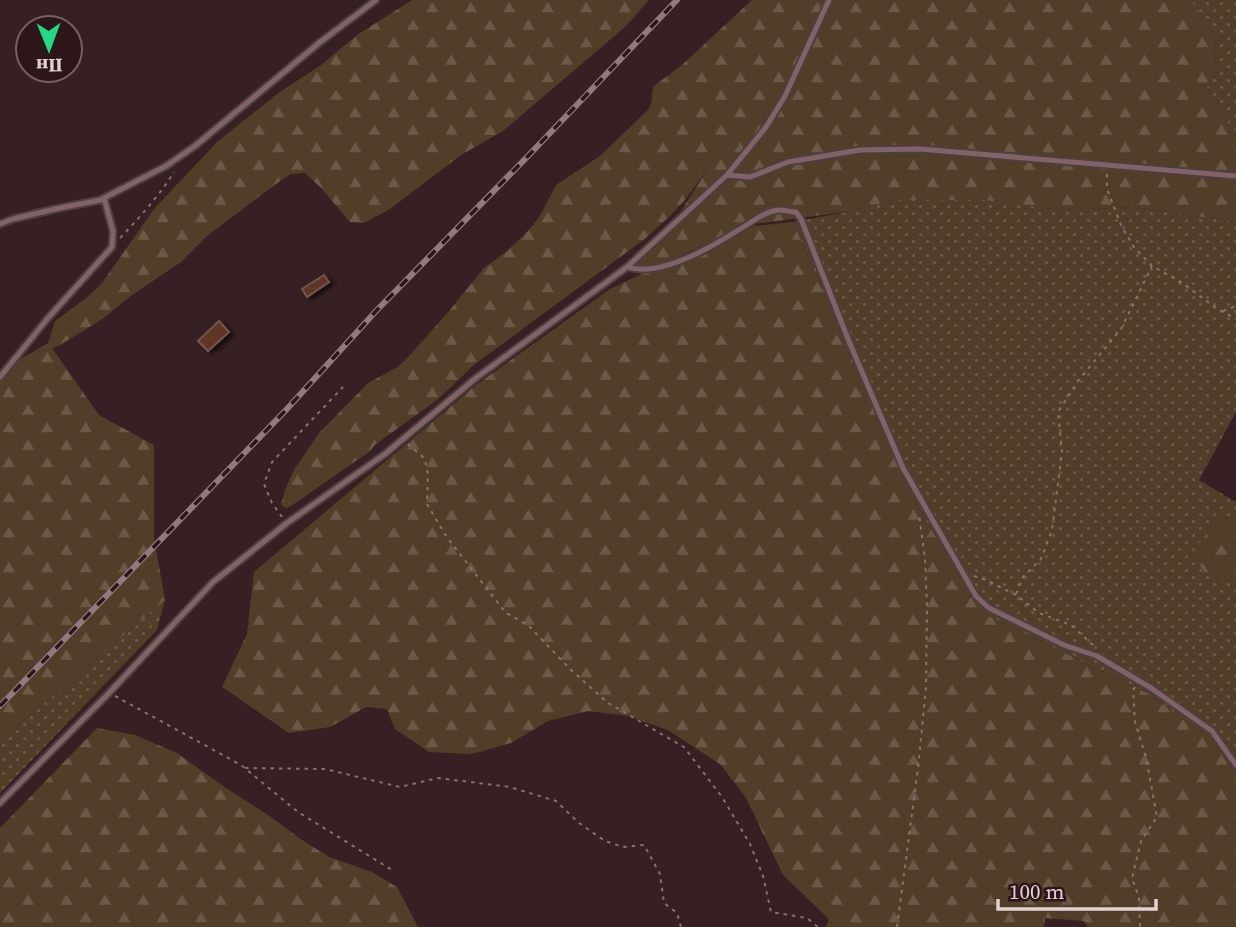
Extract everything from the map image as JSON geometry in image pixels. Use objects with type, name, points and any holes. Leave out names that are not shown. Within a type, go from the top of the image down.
[{"type":"lane","points":[[0,224],[23,216],[104,198],[166,166],[376,0]]},
{"type":"lane","points":[[0,803],[109,693],[213,582],[287,523],[384,454],[476,378],[627,267],[727,175],[766,127],[785,96],[829,0]]},
{"type":"lane","points":[[727,175],[750,177],[788,162],[860,150],[920,149],[1236,176]]},
{"type":"lane","points":[[0,377],[48,318],[112,247],[113,231],[104,198]]},
{"type":"lane","points":[[627,267],[637,270],[669,265],[714,245],[764,214],[779,210],[796,212],[903,468],[976,596],[989,608],[1065,645],[1097,656],[1139,681],[1212,731],[1236,765]]},
{"type":"path","points":[[112,247],[158,195],[185,153]]},
{"type":"path","points":[[1107,165],[1107,190],[1133,246],[1152,266],[1236,319]]},
{"type":"path","points":[[1016,595],[1023,577],[1041,559],[1052,530],[1062,452],[1058,412],[1078,381],[1121,329],[1152,266]]},
{"type":"path","points":[[1222,311],[1236,306]]},
{"type":"path","points":[[287,523],[272,503],[264,484],[272,462],[343,387]]},
{"type":"path","points":[[402,439],[425,459],[428,475],[427,504],[446,536],[505,612],[529,626],[570,669],[608,703],[684,747],[722,797],[750,844],[764,876],[771,912],[807,918],[818,927]]},
{"type":"path","points":[[897,927],[926,688],[927,607],[917,492]]},
{"type":"path","points":[[962,573],[986,580],[1016,595],[1039,613],[1071,625],[1101,652]]},
{"type":"path","points":[[1139,681],[1133,690],[1135,722],[1146,757],[1157,817],[1141,841],[1132,878],[1139,898],[1140,927]]},
{"type":"path","points":[[109,693],[245,768],[298,812],[393,870]]},
{"type":"path","points":[[245,768],[325,769],[400,787],[438,778],[460,780],[510,787],[556,801],[579,823],[605,841],[623,847],[644,845],[660,874],[664,903],[677,913],[681,927]]},
{"type":"green space","points":[[412,0],[649,0],[625,27],[503,131],[461,155],[390,209],[364,223],[350,222],[305,173],[291,174],[207,236],[181,262],[132,295],[104,318],[52,348],[99,415],[154,445],[154,538],[165,600],[0,741],[0,371],[48,343],[55,321],[102,283],[154,209],[217,142],[357,35]]},
{"type":"green space","points":[[752,0],[1191,0],[1201,15],[1216,28],[1215,78],[1204,84],[1222,107],[1233,136],[1236,134],[1236,222],[1134,207],[1061,210],[984,200],[893,200],[852,211],[746,225],[659,266],[627,267],[671,227],[709,167],[685,200],[646,238],[475,364],[437,400],[376,444],[369,452],[291,506],[286,508],[281,505],[294,470],[319,433],[368,383],[398,367],[410,355],[484,268],[531,228],[556,185],[600,156],[648,110],[654,86],[682,65]]},
{"type":"green space","points":[[1191,0],[1236,0],[1236,134],[1233,137],[1222,107],[1204,83],[1215,78],[1216,28],[1201,15]]},
{"type":"green space","points":[[893,200],[985,200],[1061,210],[1134,207],[1236,222],[1236,412],[1199,480],[1236,502],[1236,773],[1214,741],[1147,693],[980,612],[911,495],[793,222]]},
{"type":"green space","points":[[793,222],[911,495],[980,612],[1147,693],[1214,741],[1236,773],[1236,927],[1088,927],[1084,921],[1045,918],[1044,927],[826,927],[829,919],[783,875],[746,798],[721,765],[668,730],[628,716],[588,711],[548,721],[511,743],[472,754],[429,752],[395,729],[387,709],[366,707],[330,727],[289,733],[222,687],[247,634],[254,572],[476,385],[610,289],[646,272],[702,256],[754,226]]},
{"type":"green space","points":[[1216,520],[1236,520],[1236,580],[1207,576],[1192,554]]},
{"type":"green space","points":[[165,600],[157,630],[0,793],[0,741]]},
{"type":"green space","points":[[97,728],[135,735],[177,753],[329,857],[372,872],[397,887],[418,927],[0,927],[0,828]]},
{"type":"building","points":[[324,275],[329,282],[307,297],[302,289]]},
{"type":"building","points":[[219,321],[229,332],[208,351],[198,341]]},
{"type":"railway","points":[[0,706],[677,0]]}]
